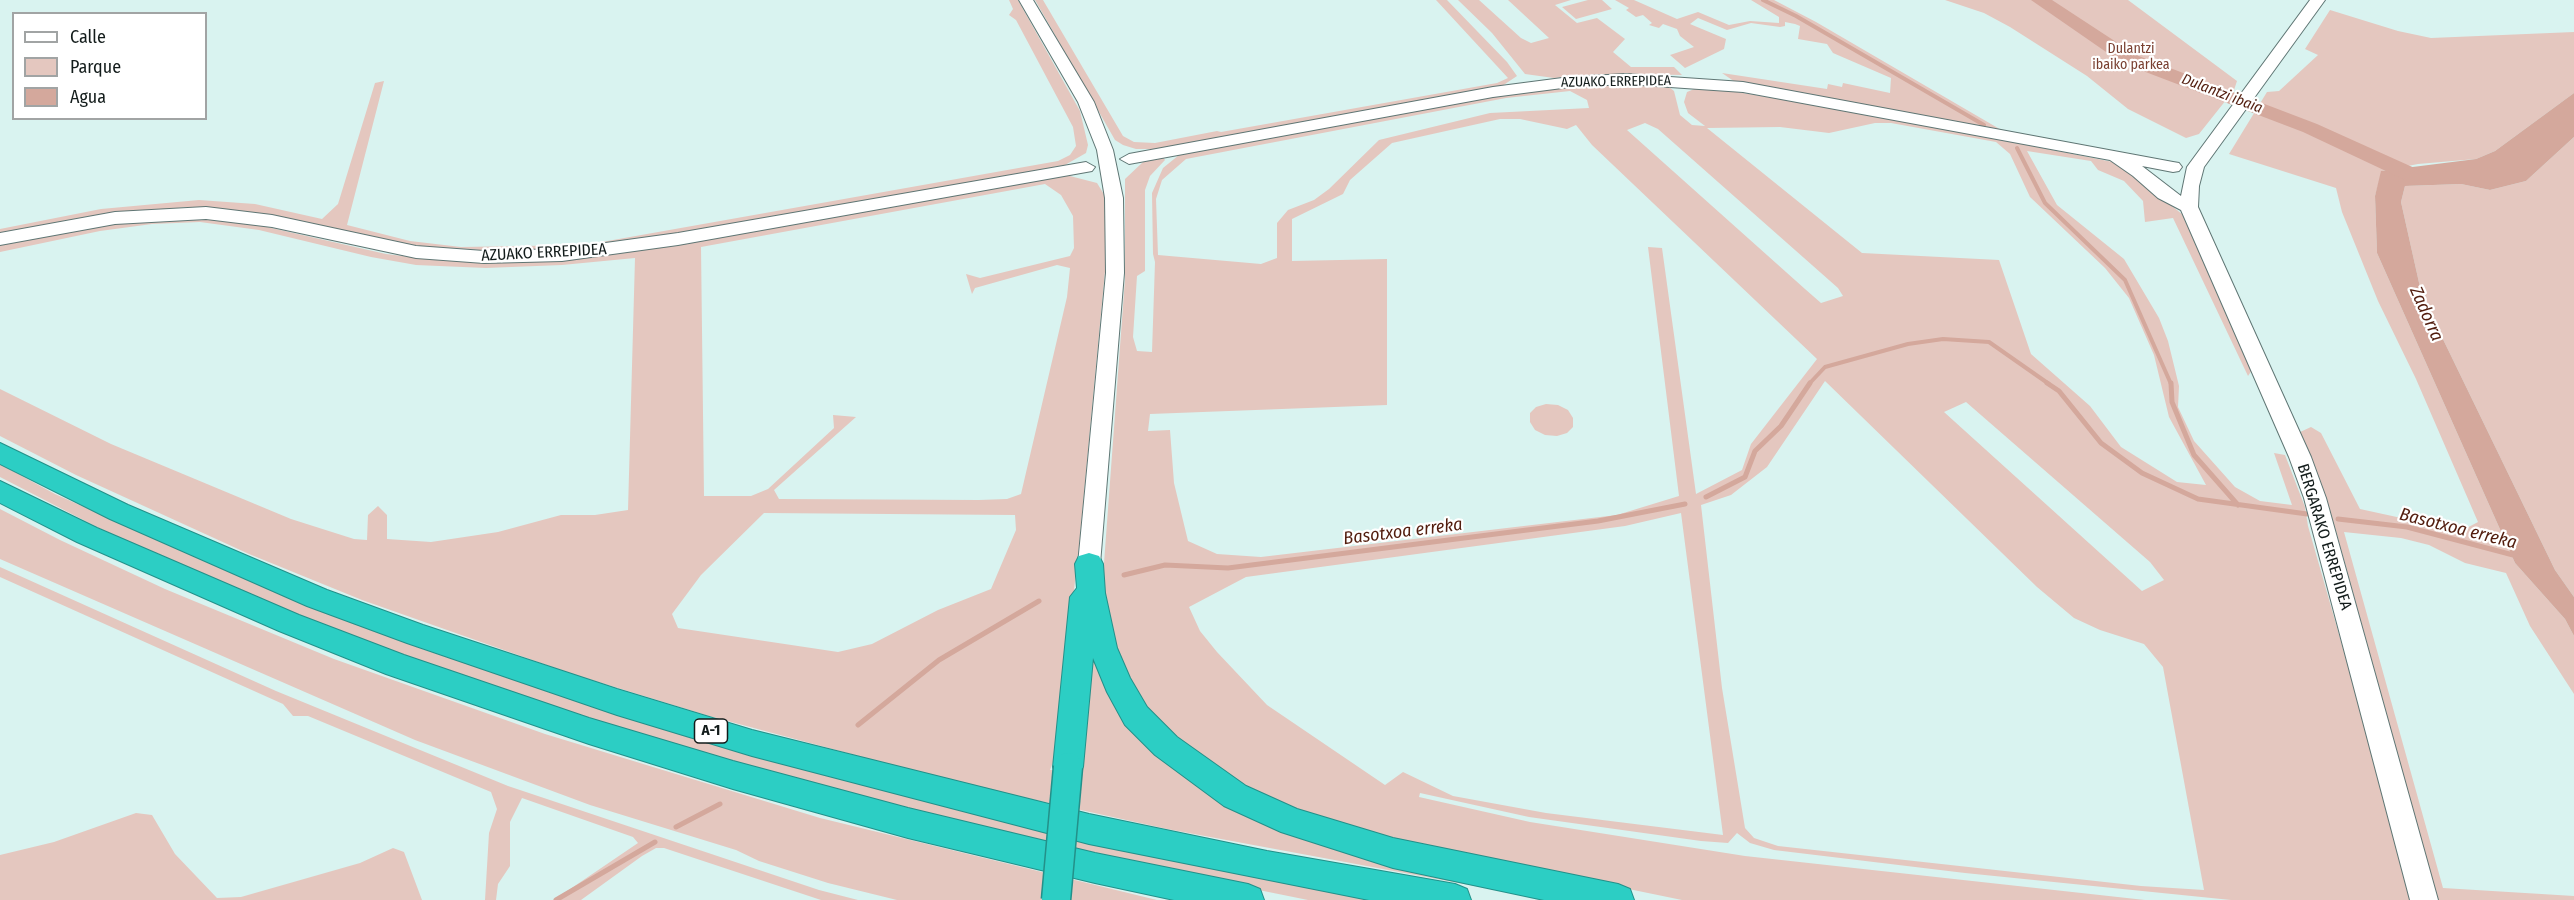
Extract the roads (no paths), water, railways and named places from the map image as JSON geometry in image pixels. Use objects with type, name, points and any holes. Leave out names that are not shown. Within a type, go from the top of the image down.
[{"type":"highway","name":"A-1","points":[[0,453],[119,513],[316,598],[417,635],[617,702],[752,743],[909,785],[1089,829],[1455,900]]},
{"type":"highway","name":"A-1","points":[[0,490],[87,535],[289,623],[396,665],[589,731],[733,775],[908,823],[1095,868],[1248,900]]},
{"type":"highway","points":[[1056,900],[1080,625],[1089,564]]},
{"type":"highway","points":[[1089,564],[1091,593],[1103,648],[1117,682],[1136,716],[1166,746],[1236,796],[1292,822],[1393,853],[1618,900]]},
{"type":"street","points":[[1026,0],[1086,102],[1105,150],[1111,176],[1115,219],[1115,273],[1089,564]]},
{"type":"street","name":"BERGARAKO ERREPIDEA","points":[[2318,0],[2248,99],[2196,167],[2190,186],[2189,207],[2200,239],[2300,457],[2315,498],[2424,900]]},
{"type":"street","name":"AZUAKO ERREPIDEA","points":[[1129,159],[1493,92],[1570,82],[1626,79],[1684,81],[1753,89],[2104,154]]},
{"type":"street","points":[[1105,150],[1123,153],[1129,159],[1129,166],[1122,172],[1111,176],[1095,174],[1086,167],[1090,157],[1105,150]]},
{"type":"street","points":[[2104,154],[2173,166],[2196,167]]},
{"type":"street","points":[[2104,154],[2131,166],[2164,194],[2189,207]]},
{"type":"street","points":[[2152,184],[2150,174],[2153,170],[2173,166]]},
{"type":"street","name":"AZUAKO ERREPIDEA","points":[[0,239],[115,218],[206,213],[272,221],[416,252],[484,257],[562,255],[678,239],[1086,167]]},
{"type":"water","name":"Zadorra","points":[[2574,93],[2574,137],[2526,181],[2490,190],[2461,184],[2405,186],[2401,202],[2422,296],[2555,570],[2574,597],[2574,636],[2565,619],[2515,563],[2377,253],[2375,196],[2381,171],[2476,159],[2495,151]]},
{"type":"waterway","points":[[1763,0],[1796,16],[1984,125]]},
{"type":"waterway","name":"Dulantzi ibaia","points":[[2040,0],[2129,59],[2310,128],[2412,175]]},
{"type":"waterway","points":[[2017,148],[2045,203],[2125,280],[2171,384]]},
{"type":"waterway","name":"Basotxoa erreka","points":[[1809,384],[1825,367],[1908,344],[1943,339],[1989,342],[2049,384]]},
{"type":"waterway","name":"Basotxoa erreka","points":[[1706,497],[1745,477],[1755,451],[1781,426],[1810,383]]},
{"type":"waterway","name":"Basotxoa erreka","points":[[2047,383],[2059,391],[2101,443],[2142,473],[2198,499],[2238,504]]},
{"type":"waterway","points":[[2171,383],[2172,402],[2194,455],[2238,504]]},
{"type":"waterway","name":"Basotxoa erreka","points":[[1124,575],[1165,565],[1228,568],[1598,521],[1685,504]]},
{"type":"waterway","name":"Basotxoa erreka","points":[[2238,504],[2307,514]]},
{"type":"waterway","name":"Basotxoa erreka","points":[[2338,519],[2407,527],[2517,556]]},
{"type":"waterway","name":"Basotxoa erreka","points":[[858,725],[939,660],[1039,601]]},
{"type":"waterway","name":"Basotxoa erreka","points":[[676,827],[720,804]]},
{"type":"waterway","name":"Basotxoa erreka","points":[[556,900],[655,842]]},
{"type":"park label","name":"Dulantzi ibaiko parkea","points":[[2131,58]]}]
